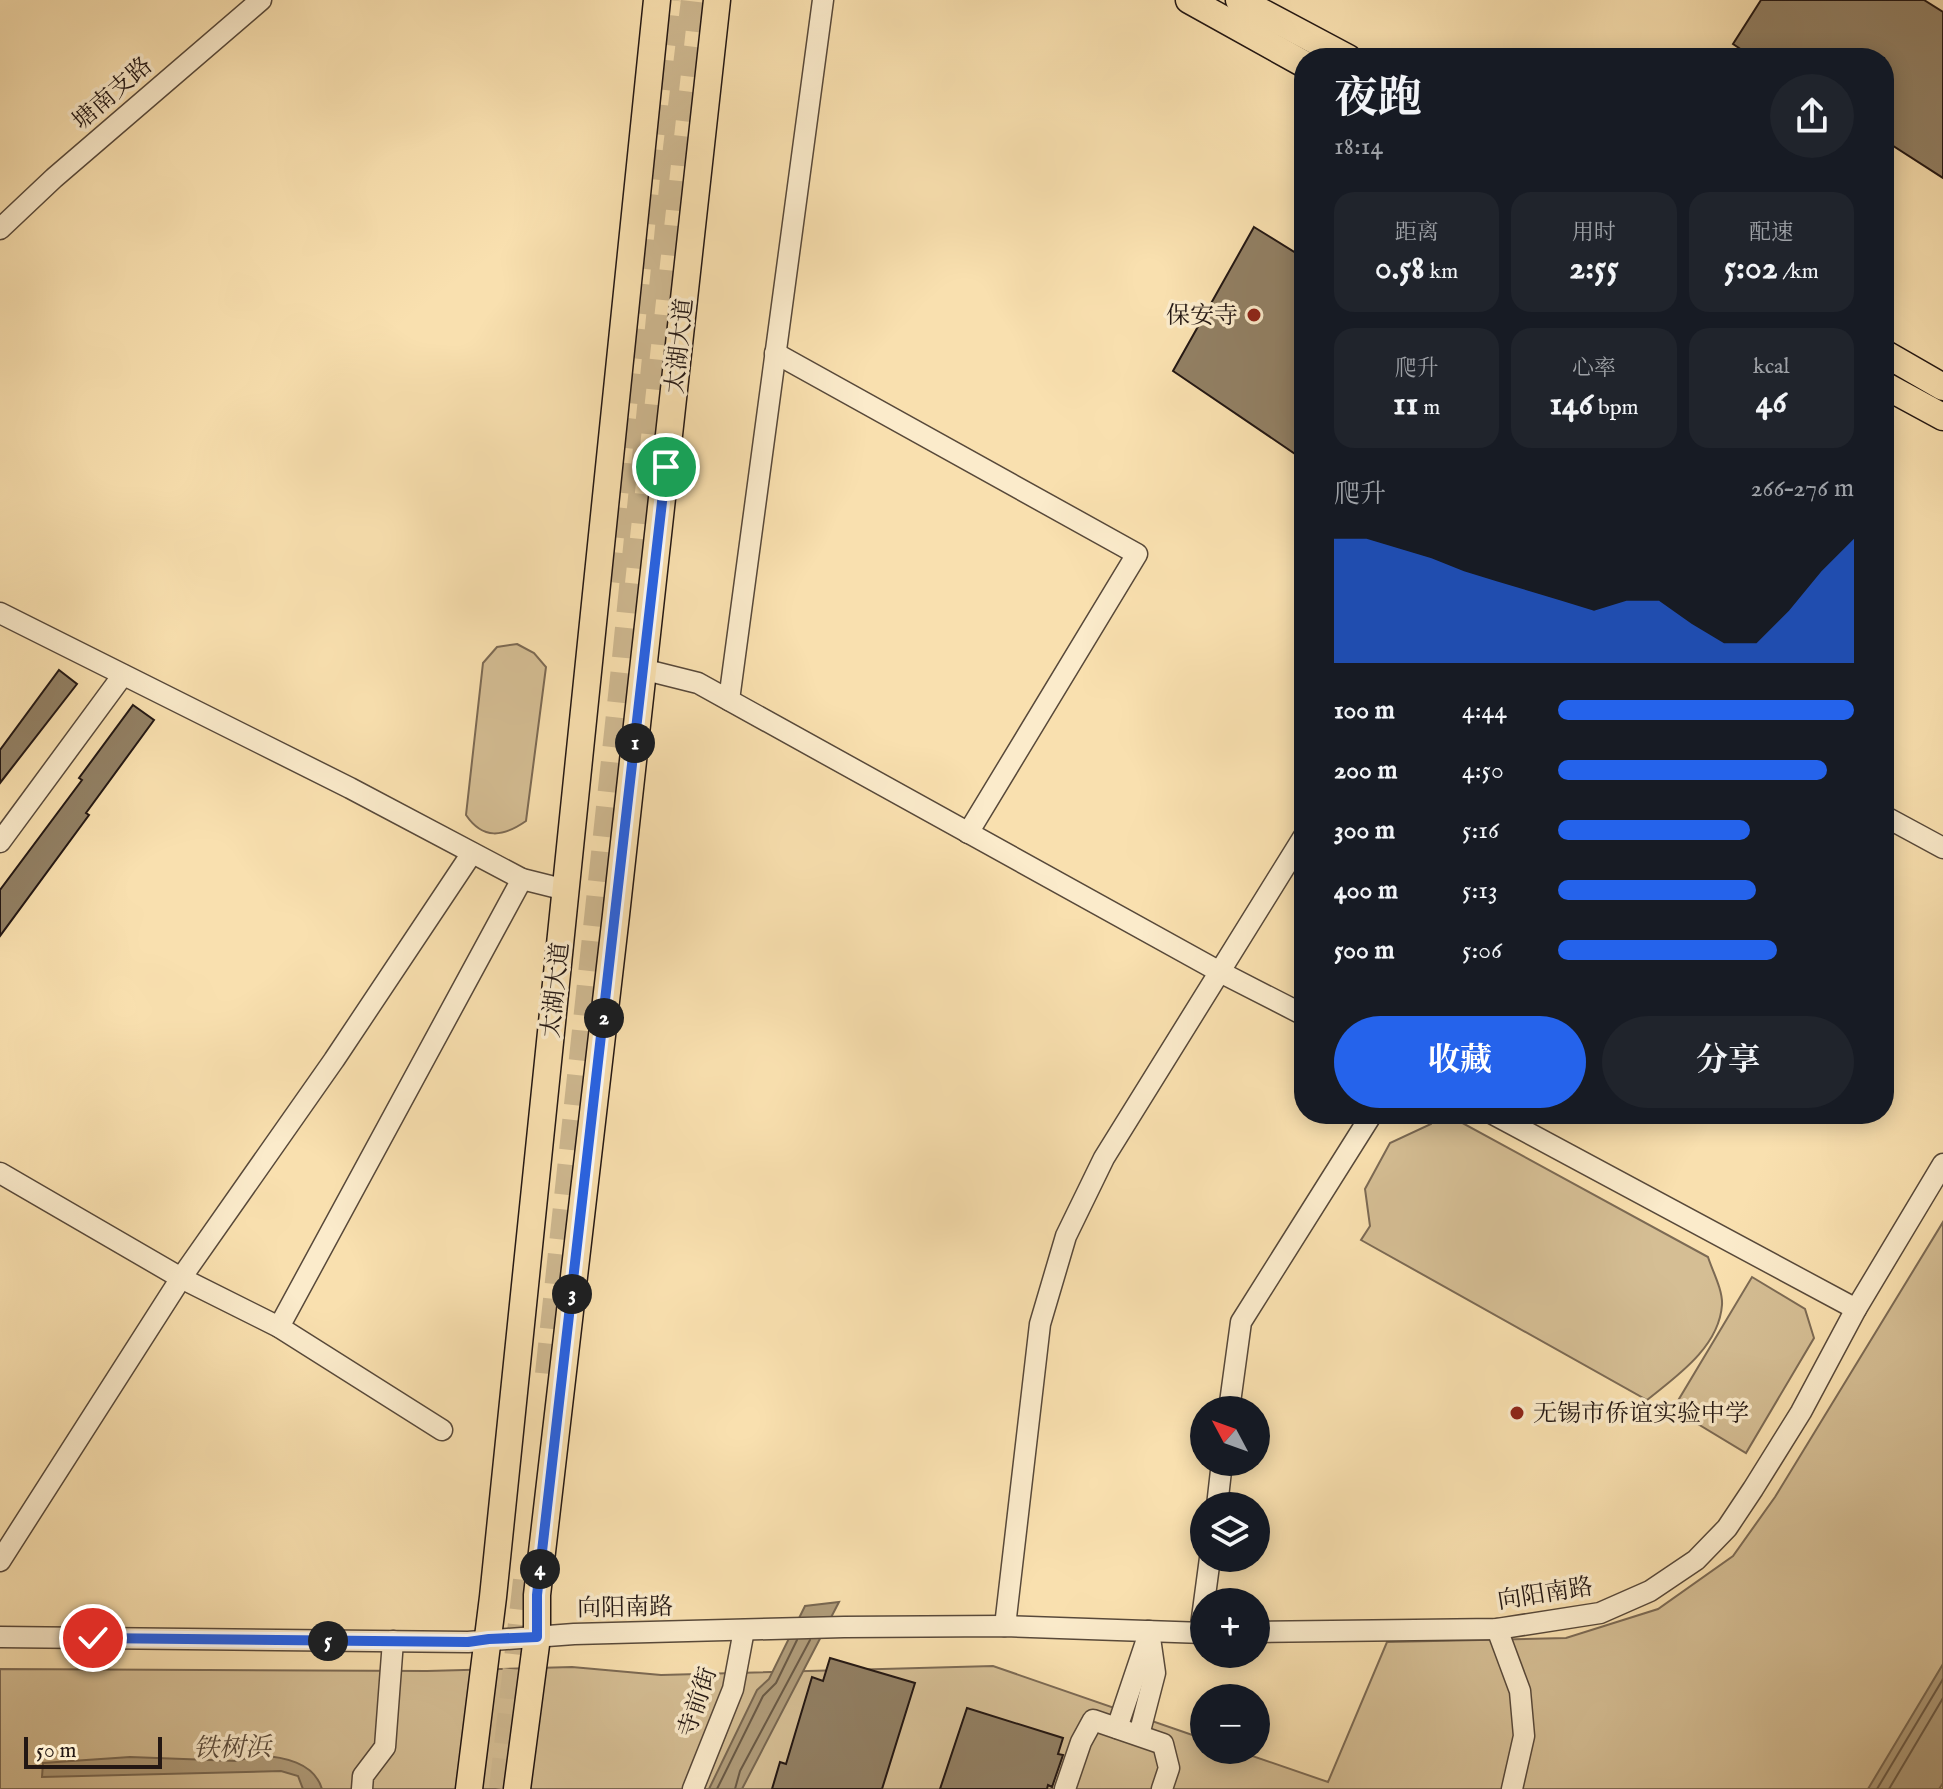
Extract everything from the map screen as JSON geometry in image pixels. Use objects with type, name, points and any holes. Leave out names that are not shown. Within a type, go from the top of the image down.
[{"type":"main road","name":"太湖大道","points":[[469,1789],[489,1639],[657,0]]},
{"type":"main road","name":"太湖大道","points":[[517,1789],[537,1637],[537,1595],[717,0]]},
{"type":"main road","points":[[1189,0],[1236,5],[1327,48]]},
{"type":"main road","points":[[1236,5],[1294,55]]},
{"type":"main road","points":[[1894,361],[1939,396]]},
{"type":"main road","points":[[1894,387],[1939,396]]},
{"type":"street","name":"塘南支路","points":[[0,229],[261,0]]},
{"type":"street","points":[[729,700],[823,0]]},
{"type":"street","points":[[775,353],[1137,554],[968,833]]},
{"type":"street","points":[[0,613],[522,879],[566,890]]},
{"type":"street","points":[[643,672],[698,683],[1294,1010]]},
{"type":"street","points":[[0,842],[123,675]]},
{"type":"street","points":[[1894,821],[1943,848]]},
{"type":"street","points":[[1005,1626],[1040,1324],[1066,1236],[1104,1158],[1294,852]]},
{"type":"street","points":[[0,1561],[181,1278],[334,1060],[472,853]]},
{"type":"street","points":[[279,1327],[522,879]]},
{"type":"street","points":[[1231,1396],[1241,1322],[1366,1124]]},
{"type":"street","points":[[1512,1124],[1856,1309]]},
{"type":"street","name":"向阳南路","points":[[1270,1632],[1497,1629],[1600,1613],[1650,1591],[1696,1560],[1727,1528],[1753,1489],[1801,1412],[1856,1309],[1943,1164]]},
{"type":"street","points":[[0,1173],[181,1278],[279,1327],[442,1430]]},
{"type":"street","name":"向阳南路","points":[[0,1637],[468,1642],[574,1634],[1005,1626],[1190,1633]]},
{"type":"street","points":[[1497,1629],[1520,1691],[1524,1736],[1512,1789]]},
{"type":"street","name":"寺前街","points":[[693,1789],[733,1689],[752,1630]]},
{"type":"street","points":[[1117,1728],[1149,1631]]},
{"type":"street","points":[[1139,1735],[1155,1673],[1149,1631]]},
{"type":"street","points":[[362,1789],[363,1776],[385,1747],[393,1641]]},
{"type":"street","points":[[1065,1789],[1081,1742],[1093,1720],[1163,1744],[1169,1768],[1162,1789]]},
{"type":"shaded area","points":[[517,644],[534,653],[546,667],[526,821],[501,833],[486,832],[466,815],[483,663],[497,647]]},
{"type":"shaded area","points":[[1431,1124],[1464,1124],[1708,1257],[1722,1305],[1719,1320],[1705,1347],[1647,1400],[1361,1240],[1370,1226],[1365,1189],[1390,1143]]},
{"type":"shaded area","points":[[1943,1222],[1943,1789],[0,1789],[0,1669],[427,1671],[572,1667],[661,1675],[993,1666],[1190,1734],[1190,1764],[1270,1762],[1328,1782],[1387,1642],[1566,1638],[1658,1609],[1733,1556],[1775,1497]]},
{"type":"shaded area","points":[[1752,1277],[1805,1309],[1814,1338],[1746,1453],[1673,1409]]},
{"type":"water","points":[[839,1602],[742,1789],[709,1789],[757,1690],[769,1679],[805,1606]]},
{"type":"water","points":[[1943,1664],[1943,1783],[1939,1789],[1868,1789]]},
{"type":"water","points":[[258,1755],[277,1757],[305,1767],[322,1789],[303,1789],[298,1776],[281,1771],[42,1777],[43,1763],[130,1757],[237,1761]]},
{"type":"building","points":[[1761,0],[1924,0],[1943,12],[1943,178],[1894,146],[1894,48],[1739,48],[1733,44]]},
{"type":"building","name":"保安寺","points":[[1254,227],[1294,252],[1294,453],[1173,371]]},
{"type":"building","points":[[59,670],[77,684],[0,783],[0,750]]},
{"type":"building","points":[[133,705],[154,720],[0,936],[0,890]]},
{"type":"building","points":[[830,1658],[915,1683],[882,1789],[772,1789],[780,1762],[786,1764],[812,1677],[823,1681]]},
{"type":"building","points":[[967,1708],[1063,1738],[1058,1754],[1063,1755],[1052,1787],[940,1789]]},
{"type":"tunnel","points":[[610,582],[674,0]]},
{"type":"tunnel","points":[[550,1374],[696,0]]},
{"type":"tunnel","points":[[504,1789],[528,1580]]},
{"type":"place","name":"保安寺","points":[[1254,315]]},
{"type":"place","name":"无锡市侨谊实验中学","points":[[1517,1413]]},
{"type":"route","points":[[93,1638],[468,1642],[537,1637],[537,1595],[666,467]]},
{"type":"water label","name":"铁树浜","points":[[232,1747]]}]
